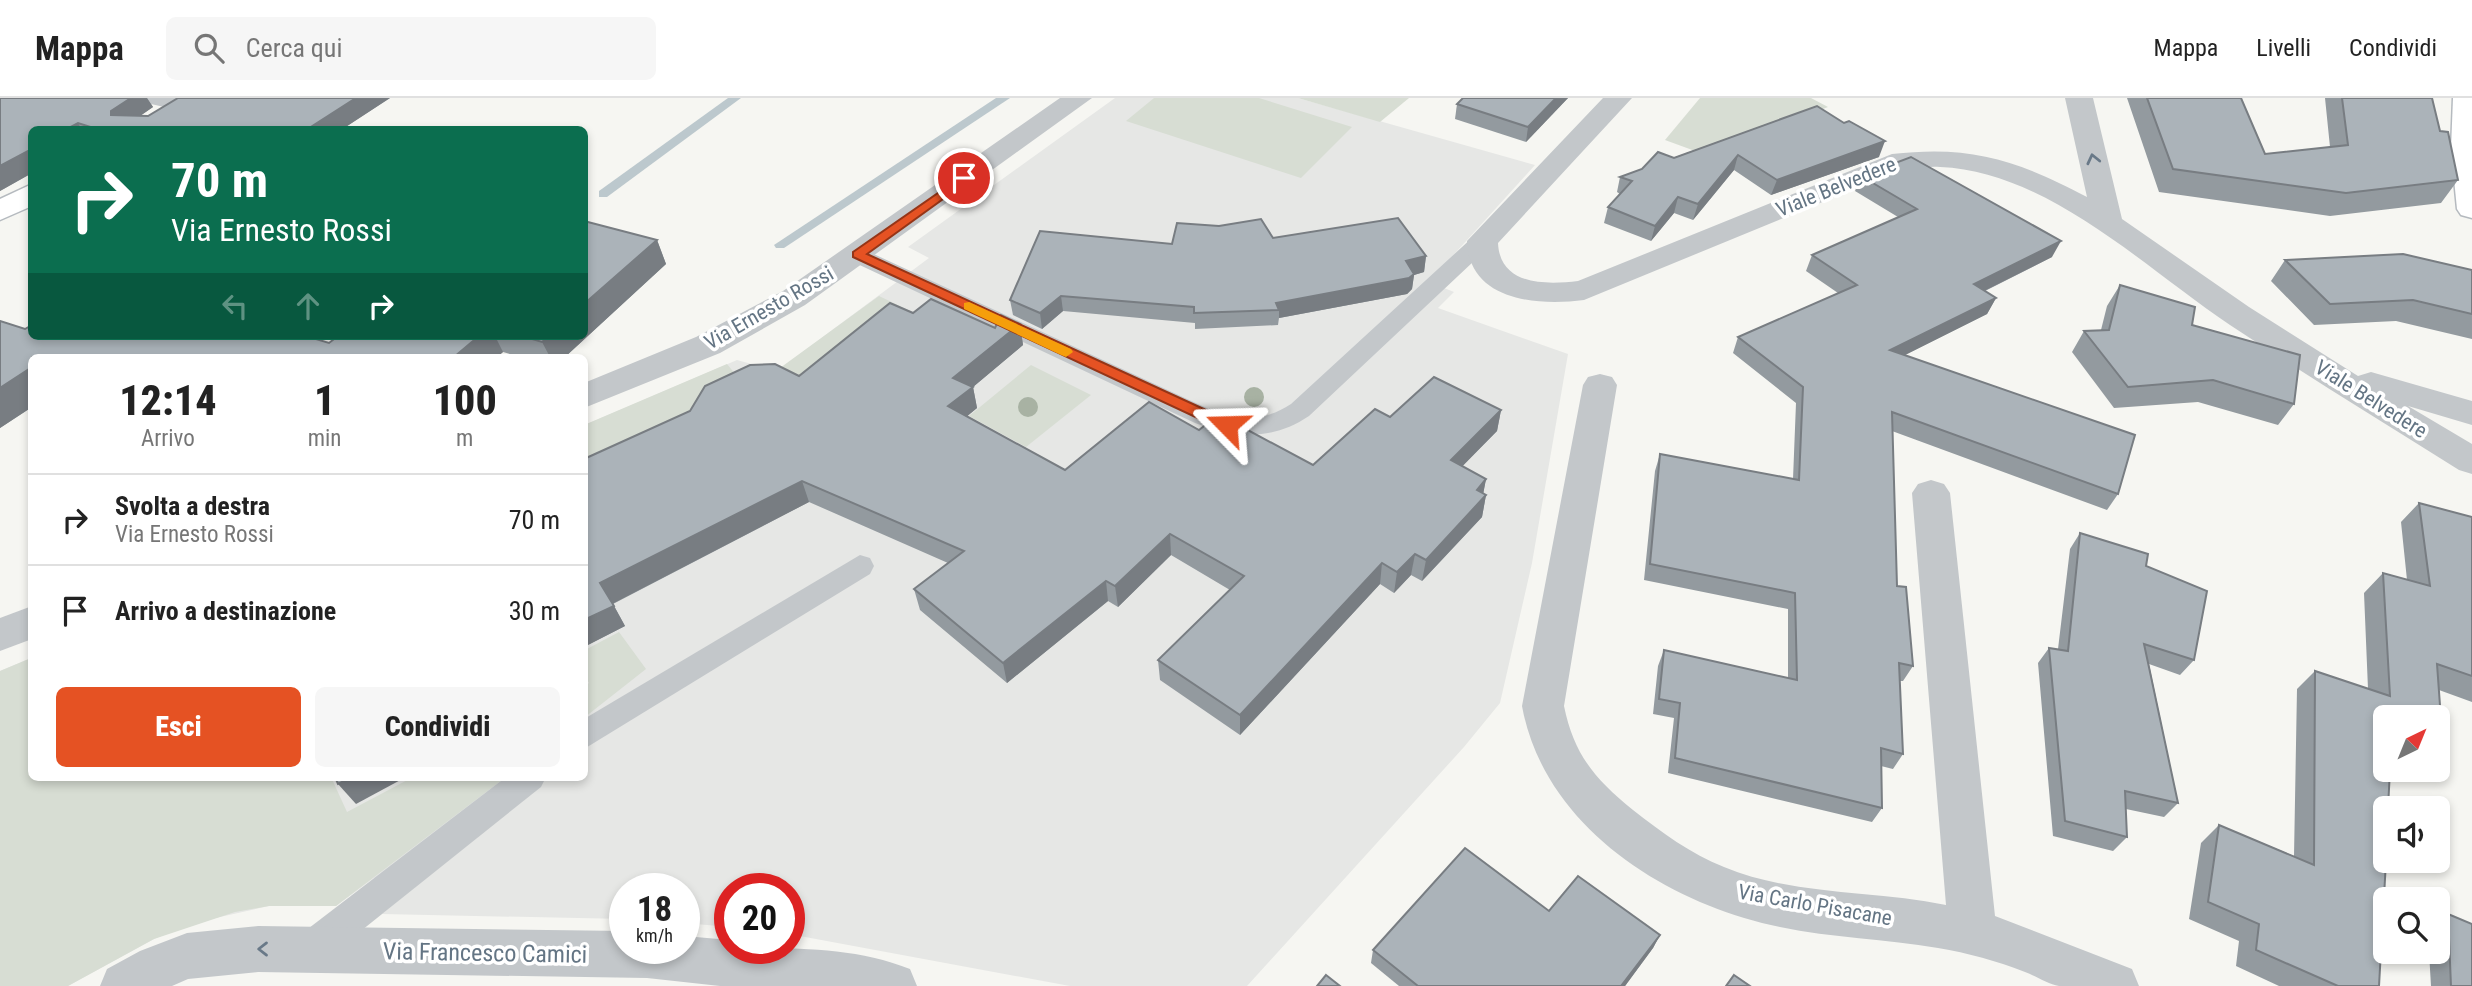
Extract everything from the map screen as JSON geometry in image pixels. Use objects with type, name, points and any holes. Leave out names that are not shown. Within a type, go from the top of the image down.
[{"type":"street","name":"Via Ernesto Rossi","points":[[588,394],[735,332],[794,298],[1077,98]]},
{"type":"street","points":[[1482,241],[1618,98]]},
{"type":"street","points":[[2079,98],[2107,220]]},
{"type":"street","points":[[2467,98],[2465,149],[2472,209]]},
{"type":"street","points":[[149,123],[178,100]]},
{"type":"street","name":"Viale Belvedere","points":[[1482,241],[1480,253],[1484,263],[1492,272],[1512,284],[1555,293],[1584,290],[1880,168],[1927,156],[1975,164],[2030,181],[2107,220],[2183,278],[2318,367],[2472,461]]},
{"type":"street","points":[[0,211],[28,195]]},
{"type":"street","points":[[2318,367],[2472,414]]},
{"type":"street","name":"Via Carlo Pisacane","points":[[1600,385],[1542,706],[1547,733],[1558,761],[1576,788],[1637,842],[1675,867],[1721,888],[1764,900],[1972,932],[2054,960],[2114,986]]},
{"type":"street","points":[[1931,493],[1972,932]]},
{"type":"street","points":[[0,635],[28,624]]},
{"type":"street","name":"Via Francesco Camici","points":[[125,986],[158,968],[210,951],[309,950],[647,955],[892,986]]},
{"type":"lane","points":[[857,254],[1204,417],[1227,425],[1253,429],[1275,425],[1300,410],[1482,241]]},
{"type":"lane","points":[[588,733],[860,566]]},
{"type":"lane","points":[[309,950],[525,781]]},
{"type":"shaded area","points":[[1115,98],[1298,98],[1535,165],[1429,282],[1454,292],[1438,308],[1568,354],[1532,563],[1500,703],[1464,747],[1247,986],[1070,986],[805,937],[805,873],[714,873],[714,926],[700,924],[700,873],[609,873],[609,919],[382,914],[399,900],[374,878],[336,906],[269,906],[193,923],[154,939],[68,986],[0,986],[0,671],[28,659],[28,781],[588,781],[588,424],[737,360],[777,371],[929,258],[908,247]]},
{"type":"shaded area","points":[[1154,98],[1259,98],[1352,127],[1301,178],[1126,121]]},
{"type":"shaded area","points":[[1298,98],[1409,98],[1380,122]]},
{"type":"shaded area","points":[[1700,98],[1811,98],[1828,107],[1706,155],[1665,140]]},
{"type":"shaded area","points":[[879,296],[927,319],[807,382],[780,368]]},
{"type":"shaded area","points":[[727,364],[745,386],[691,411],[588,469],[588,423]]},
{"type":"shaded area","points":[[1031,365],[1091,395],[1026,447],[969,416]]},
{"type":"shaded area","points":[[619,632],[646,669],[588,715],[589,683],[588,648]]},
{"type":"shaded area","points":[[28,659],[28,781],[333,781],[347,812],[405,781],[501,781],[336,906],[269,906],[235,912],[154,939],[68,986],[0,986],[0,671]]},
{"type":"building","points":[[0,98],[131,98],[111,111],[111,115],[148,116],[178,98],[356,98],[312,126],[87,126],[78,123],[72,126],[28,126],[28,151],[0,166]]},
{"type":"building","points":[[1463,98],[1556,98],[1528,127],[1457,104]]},
{"type":"building","points":[[2147,98],[2241,98],[2265,154],[2348,145],[2342,98],[2432,98],[2440,131],[2448,132],[2458,180],[2346,193],[2173,169]]},
{"type":"building","points":[[1817,106],[1844,123],[1849,121],[1885,141],[1777,180],[1738,155],[1698,204],[1678,197],[1655,226],[1608,207],[1632,181],[1620,177],[1642,169],[1658,152],[1674,158]]},
{"type":"building","points":[[1911,157],[2061,241],[1974,284],[1996,298],[1890,350],[2135,435],[2118,494],[1892,412],[1897,586],[1906,587],[1913,666],[1899,663],[1903,754],[1881,748],[1882,808],[1675,758],[1680,703],[1659,699],[1664,650],[1797,680],[1795,593],[1650,564],[1660,454],[1799,480],[1803,387],[1738,337],[1857,285],[1812,255],[1917,209],[1861,176]]},
{"type":"building","points":[[1398,218],[1426,256],[1406,261],[1414,274],[1409,278],[1276,303],[1279,310],[1194,313],[1194,307],[1061,296],[1040,313],[1010,300],[1040,231],[1172,244],[1177,223],[1219,226],[1261,219],[1273,238]]},
{"type":"building","points":[[588,222],[657,240],[588,300]]},
{"type":"building","points":[[2403,254],[2472,270],[2472,314],[2413,300],[2330,304],[2285,260]]},
{"type":"building","points":[[2120,285],[2195,307],[2192,325],[2300,355],[2294,404],[2213,380],[2128,387],[2084,331],[2109,330]]},
{"type":"building","points":[[931,299],[995,328],[1001,315],[1020,324],[953,378],[973,387],[948,406],[1065,470],[1149,402],[1199,430],[1208,423],[1234,436],[1244,428],[1313,465],[1375,409],[1390,417],[1434,377],[1501,410],[1451,460],[1486,479],[1477,490],[1486,495],[1426,560],[1415,554],[1397,572],[1382,563],[1240,715],[1158,660],[1244,576],[1170,534],[1115,586],[1106,581],[1003,663],[914,589],[964,551],[802,481],[600,583],[614,606],[588,618],[588,457],[690,411],[705,386],[750,365],[775,364],[799,376],[890,303],[913,313]]},
{"type":"building","points":[[0,321],[25,329],[28,327],[28,340],[319,340],[329,343],[333,340],[474,340],[458,354],[28,354],[28,370],[0,388]]},
{"type":"building","points":[[2419,503],[2472,517],[2472,676],[2437,664],[2440,705],[2373,705],[2373,782],[2389,782],[2389,796],[2373,796],[2373,873],[2385,873],[2385,887],[2373,887],[2373,964],[2380,964],[2379,986],[2338,986],[2256,950],[2259,924],[2208,902],[2219,825],[2314,865],[2315,671],[2390,696],[2383,573],[2430,586]]},
{"type":"building","points":[[2080,533],[2148,554],[2146,566],[2207,591],[2194,660],[2144,644],[2178,803],[2125,791],[2127,837],[2065,821],[2049,648],[2068,651]]},
{"type":"building","points":[[1465,848],[1549,911],[1578,876],[1660,935],[1621,986],[1418,986],[1373,950]]},
{"type":"building","points":[[2450,915],[2472,924],[2472,986],[2451,986]]},
{"type":"building","points":[[1326,975],[1340,986],[1317,986]]},
{"type":"building","points":[[1734,975],[1750,986],[1726,986]]},
{"type":"waterway","points":[[603,194],[735,98]]},
{"type":"waterway","points":[[780,245],[1004,98]]},
{"type":"slow traffic","points":[[969,306],[1066,352]]},
{"type":"route","points":[[964,178],[857,254],[1204,417],[1227,425]]}]
